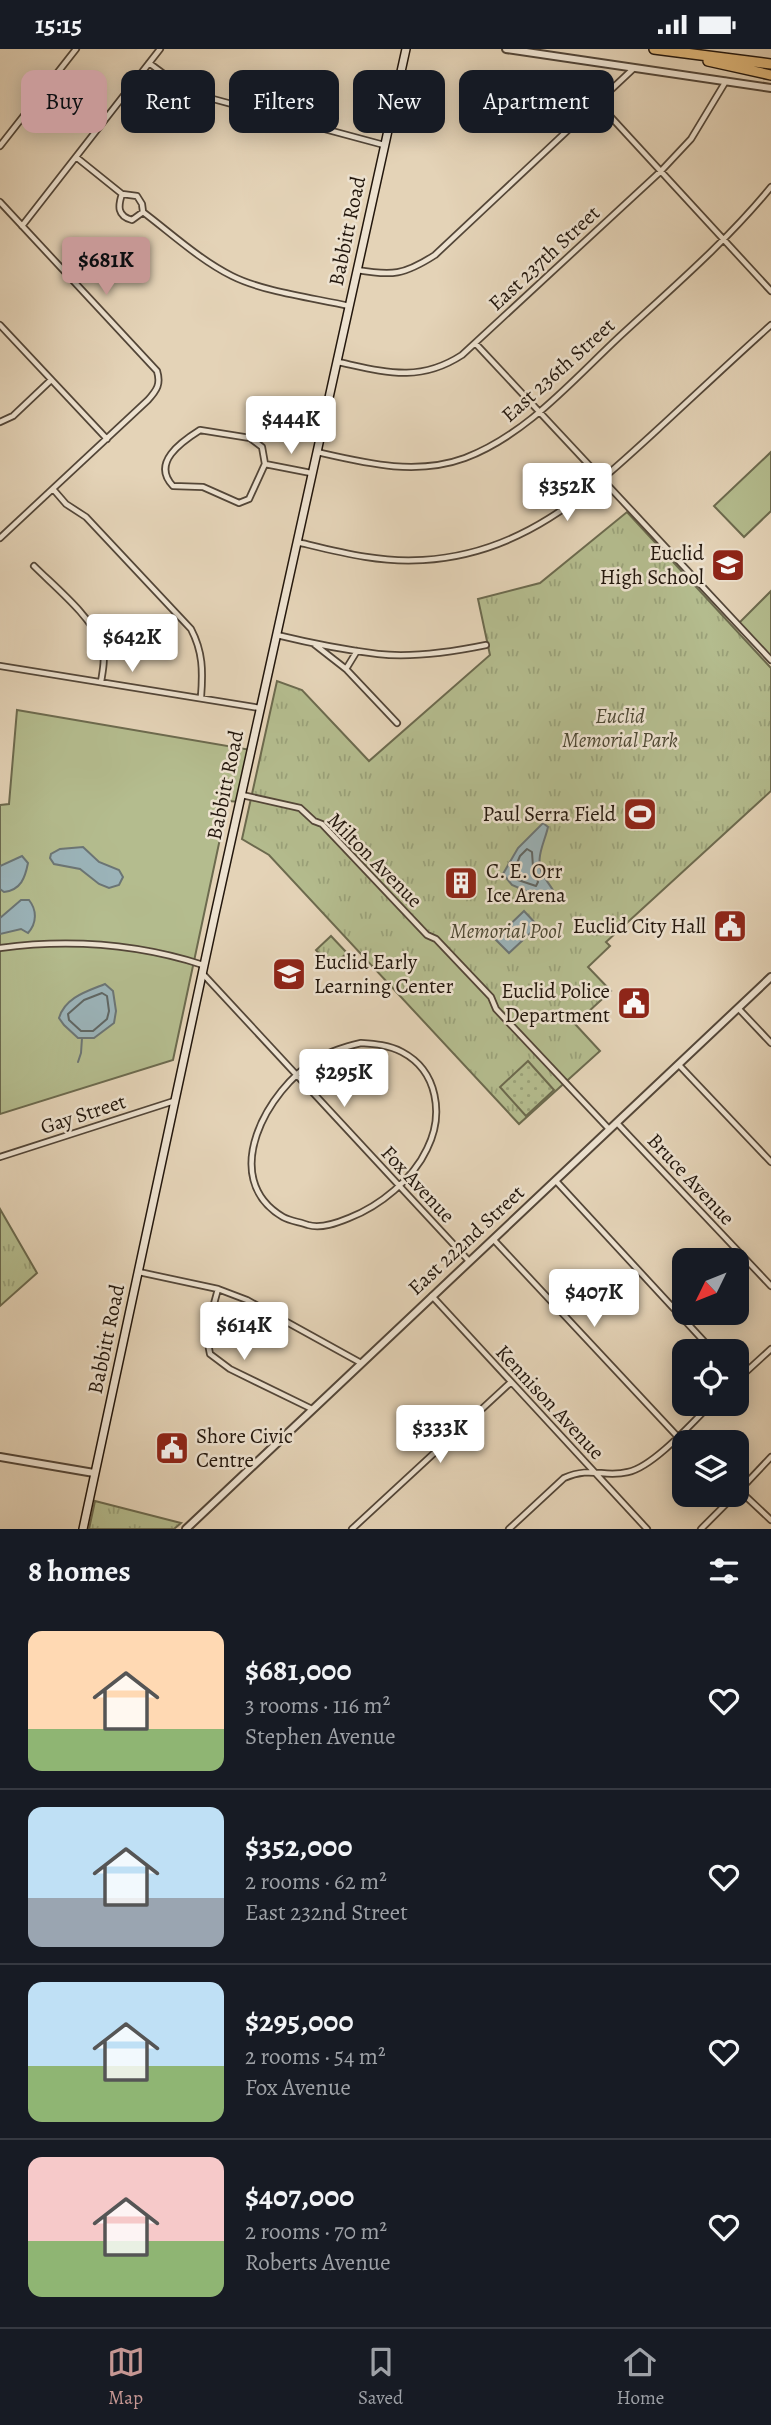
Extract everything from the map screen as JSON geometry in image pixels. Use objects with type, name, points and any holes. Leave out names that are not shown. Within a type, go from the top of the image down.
[{"type":"highway","points":[[658,50],[771,64]]},
{"type":"highway","points":[[658,50],[771,75]]},
{"type":"main road","name":"Babbitt Road","points":[[83,1529],[311,473],[406,49]]},
{"type":"street","points":[[0,146],[76,49]]},
{"type":"street","points":[[22,226],[160,49]]},
{"type":"street","points":[[506,49],[771,88]]},
{"type":"street","points":[[149,63],[180,86],[202,96],[384,145]]},
{"type":"street","points":[[614,87],[633,69]]},
{"type":"street","name":"East 237th Street","points":[[337,361],[391,373],[419,373],[444,366],[476,344],[661,171],[691,139],[726,81]]},
{"type":"street","points":[[614,120],[771,291]]},
{"type":"street","points":[[357,270],[386,275],[405,271],[435,255],[566,133]]},
{"type":"street","points":[[76,157],[122,194],[137,196],[143,212],[209,263],[232,276],[254,284],[349,306]]},
{"type":"street","name":"East 236th Street","points":[[317,452],[385,467],[440,464],[464,459],[514,433],[723,240],[771,187]]},
{"type":"street","points":[[122,194],[118,205],[120,213],[132,220],[143,212]]},
{"type":"street","points":[[0,202],[157,371],[158,388],[0,538]]},
{"type":"street","points":[[296,542],[355,556],[424,560],[475,552],[542,525],[603,479],[771,324]]},
{"type":"street","points":[[0,325],[107,439]]},
{"type":"street","points":[[476,344],[771,660]]},
{"type":"street","points":[[0,422],[13,416],[51,380]]},
{"type":"street","points":[[200,430],[250,438],[262,447],[265,464],[248,499],[239,503],[203,487],[173,486],[164,474],[165,462],[185,440],[200,430]]},
{"type":"street","points":[[265,464],[311,473]]},
{"type":"street","points":[[53,489],[66,504],[86,517],[191,629],[202,659],[201,697]]},
{"type":"street","points":[[34,566],[92,626],[101,643],[104,659],[102,682]]},
{"type":"street","points":[[276,635],[378,654],[416,654],[486,645]]},
{"type":"street","points":[[313,643],[346,669],[397,723]]},
{"type":"street","points":[[346,669],[357,650]]},
{"type":"street","points":[[0,666],[260,708]]},
{"type":"street","name":"Milton Avenue","points":[[242,795],[300,808],[314,821],[322,824],[424,932],[491,997],[496,1009],[610,1130]]},
{"type":"street","points":[[0,948],[43,943],[119,947],[203,969]]},
{"type":"street","name":"Fox Avenue","points":[[203,969],[297,1077],[469,1261]]},
{"type":"street","name":"East 222nd Street","points":[[186,1529],[771,977]]},
{"type":"street","points":[[738,1008],[771,1043]]},
{"type":"street","points":[[361,1043],[383,1045],[403,1052],[422,1069],[434,1086],[437,1105],[428,1149],[399,1186],[361,1213],[334,1224],[313,1226],[284,1218],[271,1208],[253,1179],[251,1154],[256,1132],[268,1108],[314,1061],[361,1043]]},
{"type":"street","points":[[679,1065],[771,1162]]},
{"type":"street","name":"Gay Street","points":[[0,1157],[175,1101]]},
{"type":"street","name":"Bruce Avenue","points":[[617,1123],[771,1286]]},
{"type":"street","points":[[556,1181],[702,1339]]},
{"type":"street","points":[[493,1239],[672,1431]]},
{"type":"street","points":[[139,1272],[218,1289],[247,1300],[361,1363]]},
{"type":"street","points":[[218,1289],[206,1333],[210,1354],[230,1369],[312,1409]]},
{"type":"street","name":"Kennison Avenue","points":[[431,1295],[647,1529]]},
{"type":"street","points":[[749,1368],[771,1349]]},
{"type":"street","points":[[352,1529],[510,1383]]},
{"type":"street","points":[[683,1430],[698,1416]]},
{"type":"street","points":[[509,1529],[565,1478],[592,1471],[614,1474],[636,1470],[672,1441]]},
{"type":"street","points":[[0,1457],[94,1473]]},
{"type":"street","points":[[749,1480],[771,1457]]},
{"type":"street","points":[[749,1503],[771,1520]]},
{"type":"street","points":[[701,1529],[723,1507]]},
{"type":"green space","points":[[771,452],[771,511],[744,537],[714,506]]},
{"type":"green space","name":"Euclid Memorial Park","points":[[627,512],[771,668],[771,791],[606,942],[610,946],[588,967],[611,991],[575,1024],[600,1051],[519,1124],[269,855],[242,839],[277,681],[302,690],[369,761],[490,655],[478,599],[540,583]]},
{"type":"green space","points":[[771,591],[771,658],[739,623]]},
{"type":"green space","points":[[17,710],[251,750],[241,802],[228,801],[173,1060],[0,1114],[0,805],[9,804]]},
{"type":"green space","points":[[331,936],[347,953],[331,967],[316,950]]},
{"type":"green space","points":[[528,1061],[554,1090],[526,1116],[500,1087]]},
{"type":"green space","points":[[0,1209],[37,1273],[0,1306]]},
{"type":"green space","points":[[95,1501],[181,1523],[174,1529],[89,1529]]},
{"type":"water","points":[[543,823],[548,827],[540,853],[540,865],[557,898],[551,902],[512,885],[503,874],[518,848]]},
{"type":"water","points":[[83,847],[99,862],[119,870],[123,877],[119,885],[109,888],[99,884],[80,869],[54,864],[50,858],[51,854],[60,849]]},
{"type":"water","points":[[22,856],[28,863],[24,878],[14,889],[4,892],[0,889],[0,866]]},
{"type":"water","points":[[21,900],[29,900],[33,908],[35,917],[31,929],[28,933],[21,929],[0,934],[0,918]]},
{"type":"water","points":[[524,911],[538,926],[509,953],[495,939]]},
{"type":"water","points":[[105,984],[113,991],[116,1011],[114,1023],[94,1038],[78,1038],[59,1018],[62,1011],[78,996]]},
{"type":"waterway","points":[[78,1062],[82,1038]]},
{"type":"place","name":"Euclid High School","points":[[728,565]]},
{"type":"place","name":"Paul Serra Field","points":[[640,814]]},
{"type":"place","name":"C. E. Orr Ice Arena","points":[[461,883]]},
{"type":"place","name":"Euclid City Hall","points":[[730,926]]},
{"type":"place","name":"Euclid Early Learning Center","points":[[289,974]]},
{"type":"place","name":"Euclid Police Department","points":[[634,1003]]},
{"type":"place","name":"Shore Civic Centre","points":[[172,1448]]},
{"type":"park label","name":"Memorial Pool","points":[[506,931]]}]
